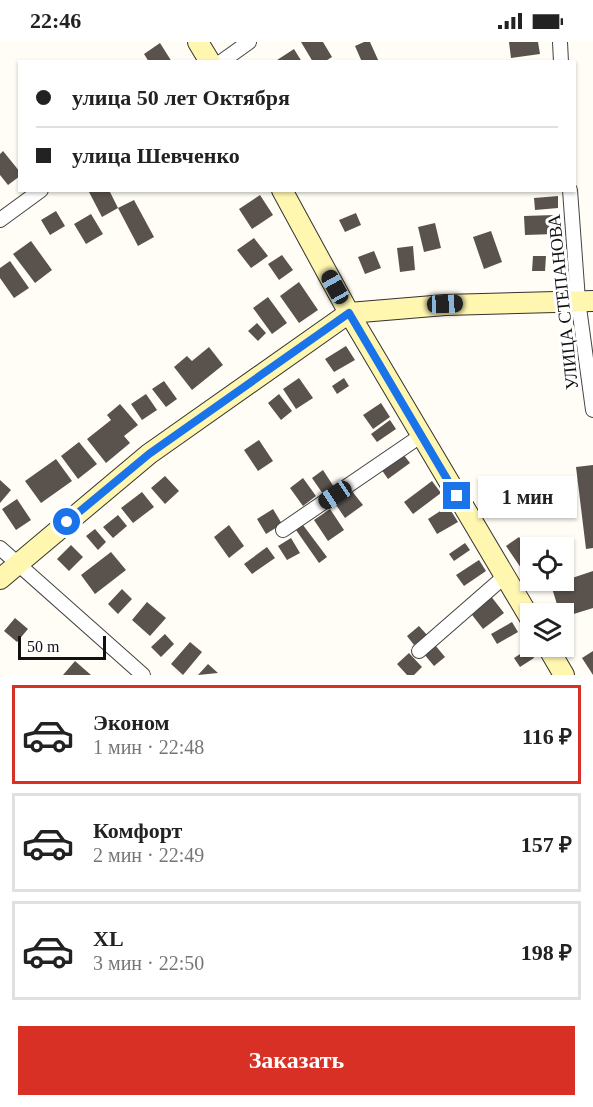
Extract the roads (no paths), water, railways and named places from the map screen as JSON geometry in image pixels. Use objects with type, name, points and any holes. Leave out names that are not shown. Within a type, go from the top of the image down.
[{"type":"street","points":[[198,42],[209,60]]},
{"type":"street","points":[[224,60],[249,42]]},
{"type":"street","points":[[560,42],[561,60]]},
{"type":"street","points":[[0,219],[37,192]]},
{"type":"street","points":[[283,192],[349,313],[521,603]]},
{"type":"street","name":"УЛИЦА СТЕПАНОВА","points":[[570,192],[585,300],[593,410]]},
{"type":"street","points":[[0,579],[149,454],[349,313],[445,304],[585,300]]},
{"type":"street","points":[[283,530],[422,435]]},
{"type":"street","points":[[0,548],[143,675]]},
{"type":"street","points":[[419,651],[505,576]]},
{"type":"street","points":[[553,657],[564,675]]}]
